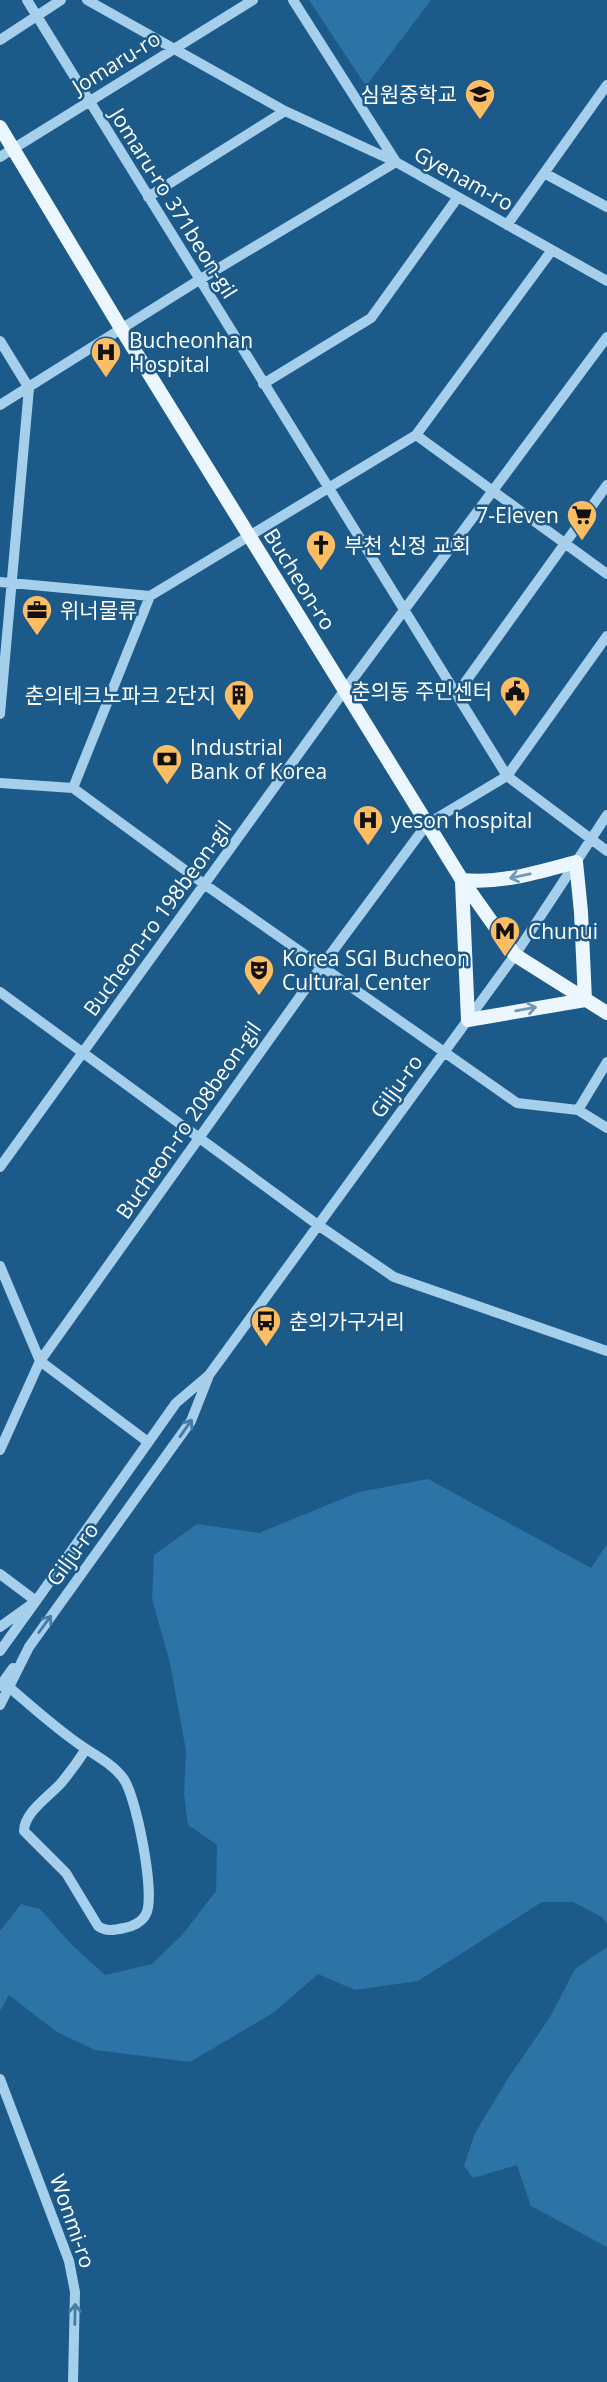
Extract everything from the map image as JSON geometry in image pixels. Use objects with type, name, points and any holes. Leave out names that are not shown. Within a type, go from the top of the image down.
[{"type":"main road","name":"Bucheon-ro","points":[[0,127],[122,330],[462,880],[515,955],[607,1013]]},
{"type":"main road","points":[[576,862],[586,1000],[468,1020],[462,880],[479,882],[517,878],[576,862]]},
{"type":"street","name":"Jomaru-ro 371beon-gil","points":[[27,0],[507,776]]},
{"type":"street","points":[[0,40],[61,0]]},
{"type":"street","points":[[87,0],[285,111],[396,162]]},
{"type":"street","name":"Jomaru-ro","points":[[0,157],[253,0]]},
{"type":"street","name":"Gyenam-ro","points":[[293,0],[396,162],[607,281]]},
{"type":"street","points":[[507,225],[607,85]]},
{"type":"street","points":[[148,197],[285,111]]},
{"type":"street","points":[[0,405],[396,162]]},
{"type":"street","points":[[544,173],[607,207]]},
{"type":"street","points":[[263,384],[371,318],[458,197]]},
{"type":"street","points":[[73,788],[150,596],[416,435],[552,250]]},
{"type":"street","name":"Bucheon-ro 198beon-gil","points":[[0,1167],[344,691],[607,337]]},
{"type":"street","points":[[0,341],[29,388],[6,583],[0,715]]},
{"type":"street","points":[[416,435],[607,574]]},
{"type":"street","points":[[456,695],[607,485]]},
{"type":"street","points":[[6,583],[150,596]]},
{"type":"street","points":[[427,824],[507,776],[607,636]]},
{"type":"street","points":[[507,776],[607,851]]},
{"type":"street","points":[[0,783],[73,788],[204,884],[517,1103],[578,1110],[607,1128]]},
{"type":"street","name":"Gilju-ro","points":[[0,1651],[176,1403],[209,1375],[468,1020],[515,955],[607,815]]},
{"type":"street","name":"Bucheon-ro 208beon-gil","points":[[0,1450],[40,1361],[321,967],[427,824]]},
{"type":"street","points":[[0,992],[318,1225],[394,1277],[607,1351]]},
{"type":"street","points":[[578,1110],[607,1062]]},
{"type":"street","points":[[0,1266],[40,1361],[148,1442]]},
{"type":"street","name":"Gilju-ro","points":[[0,1705],[5,1686],[29,1647],[191,1421],[209,1375]]},
{"type":"street","points":[[135,1462],[147,1455],[152,1457],[155,1463],[152,1475]]},
{"type":"street","points":[[0,1574],[36,1601]]},
{"type":"street","name":"Gilju-ro","points":[[0,1627],[36,1601]]},
{"type":"street","points":[[5,1686],[55,1727],[107,1762],[123,1777],[131,1791],[147,1873],[149,1903],[143,1918],[126,1928],[109,1930],[98,1926],[62,1867],[24,1831],[24,1825],[30,1815],[61,1784],[86,1749]]},
{"type":"street","name":"Wonmi-ro","points":[[0,2079],[71,2269],[76,2307],[73,2382]]},
{"type":"shaded area","points":[[309,0],[431,0],[366,86]]},
{"type":"shaded area","points":[[428,1479],[591,1568],[607,1544],[607,1924],[602,1917],[573,1902],[542,1902],[418,1981],[355,1990],[318,1974],[273,2013],[190,2062],[95,2050],[57,2032],[9,1995],[0,2011],[0,1931],[21,1904],[40,1909],[71,1944],[105,1975],[152,1964],[183,1934],[216,1891],[217,1845],[188,1825],[184,1794],[186,1751],[170,1663],[152,1599],[154,1555],[197,1524],[259,1533],[359,1492]]},
{"type":"shaded area","points":[[607,1947],[607,2247],[531,2206],[517,2165],[473,2178],[464,2166],[475,2133],[550,2017],[575,1969]]},
{"type":"place","name":"심원중학교","points":[[480,121]]},
{"type":"place","name":"Bucheonhan Hospital","points":[[106,379]]},
{"type":"place","name":"7-Eleven","points":[[582,542]]},
{"type":"place","name":"부천 신정 교회","points":[[321,572]]},
{"type":"place","name":"위너물류","points":[[37,637]]},
{"type":"place","name":"춘의동 주민센터","points":[[515,718]]},
{"type":"place","name":"춘의테크노파크 2단지","points":[[239,722]]},
{"type":"place","name":"Industrial Bank of Korea","points":[[167,786]]},
{"type":"place","name":"yeson hospital","points":[[368,847]]},
{"type":"place","name":"Chunui","points":[[505,958]]},
{"type":"place","name":"Korea SGI Bucheon Cultural Center","points":[[259,997]]},
{"type":"place","name":"춘의가구거리","points":[[266,1348]]}]
